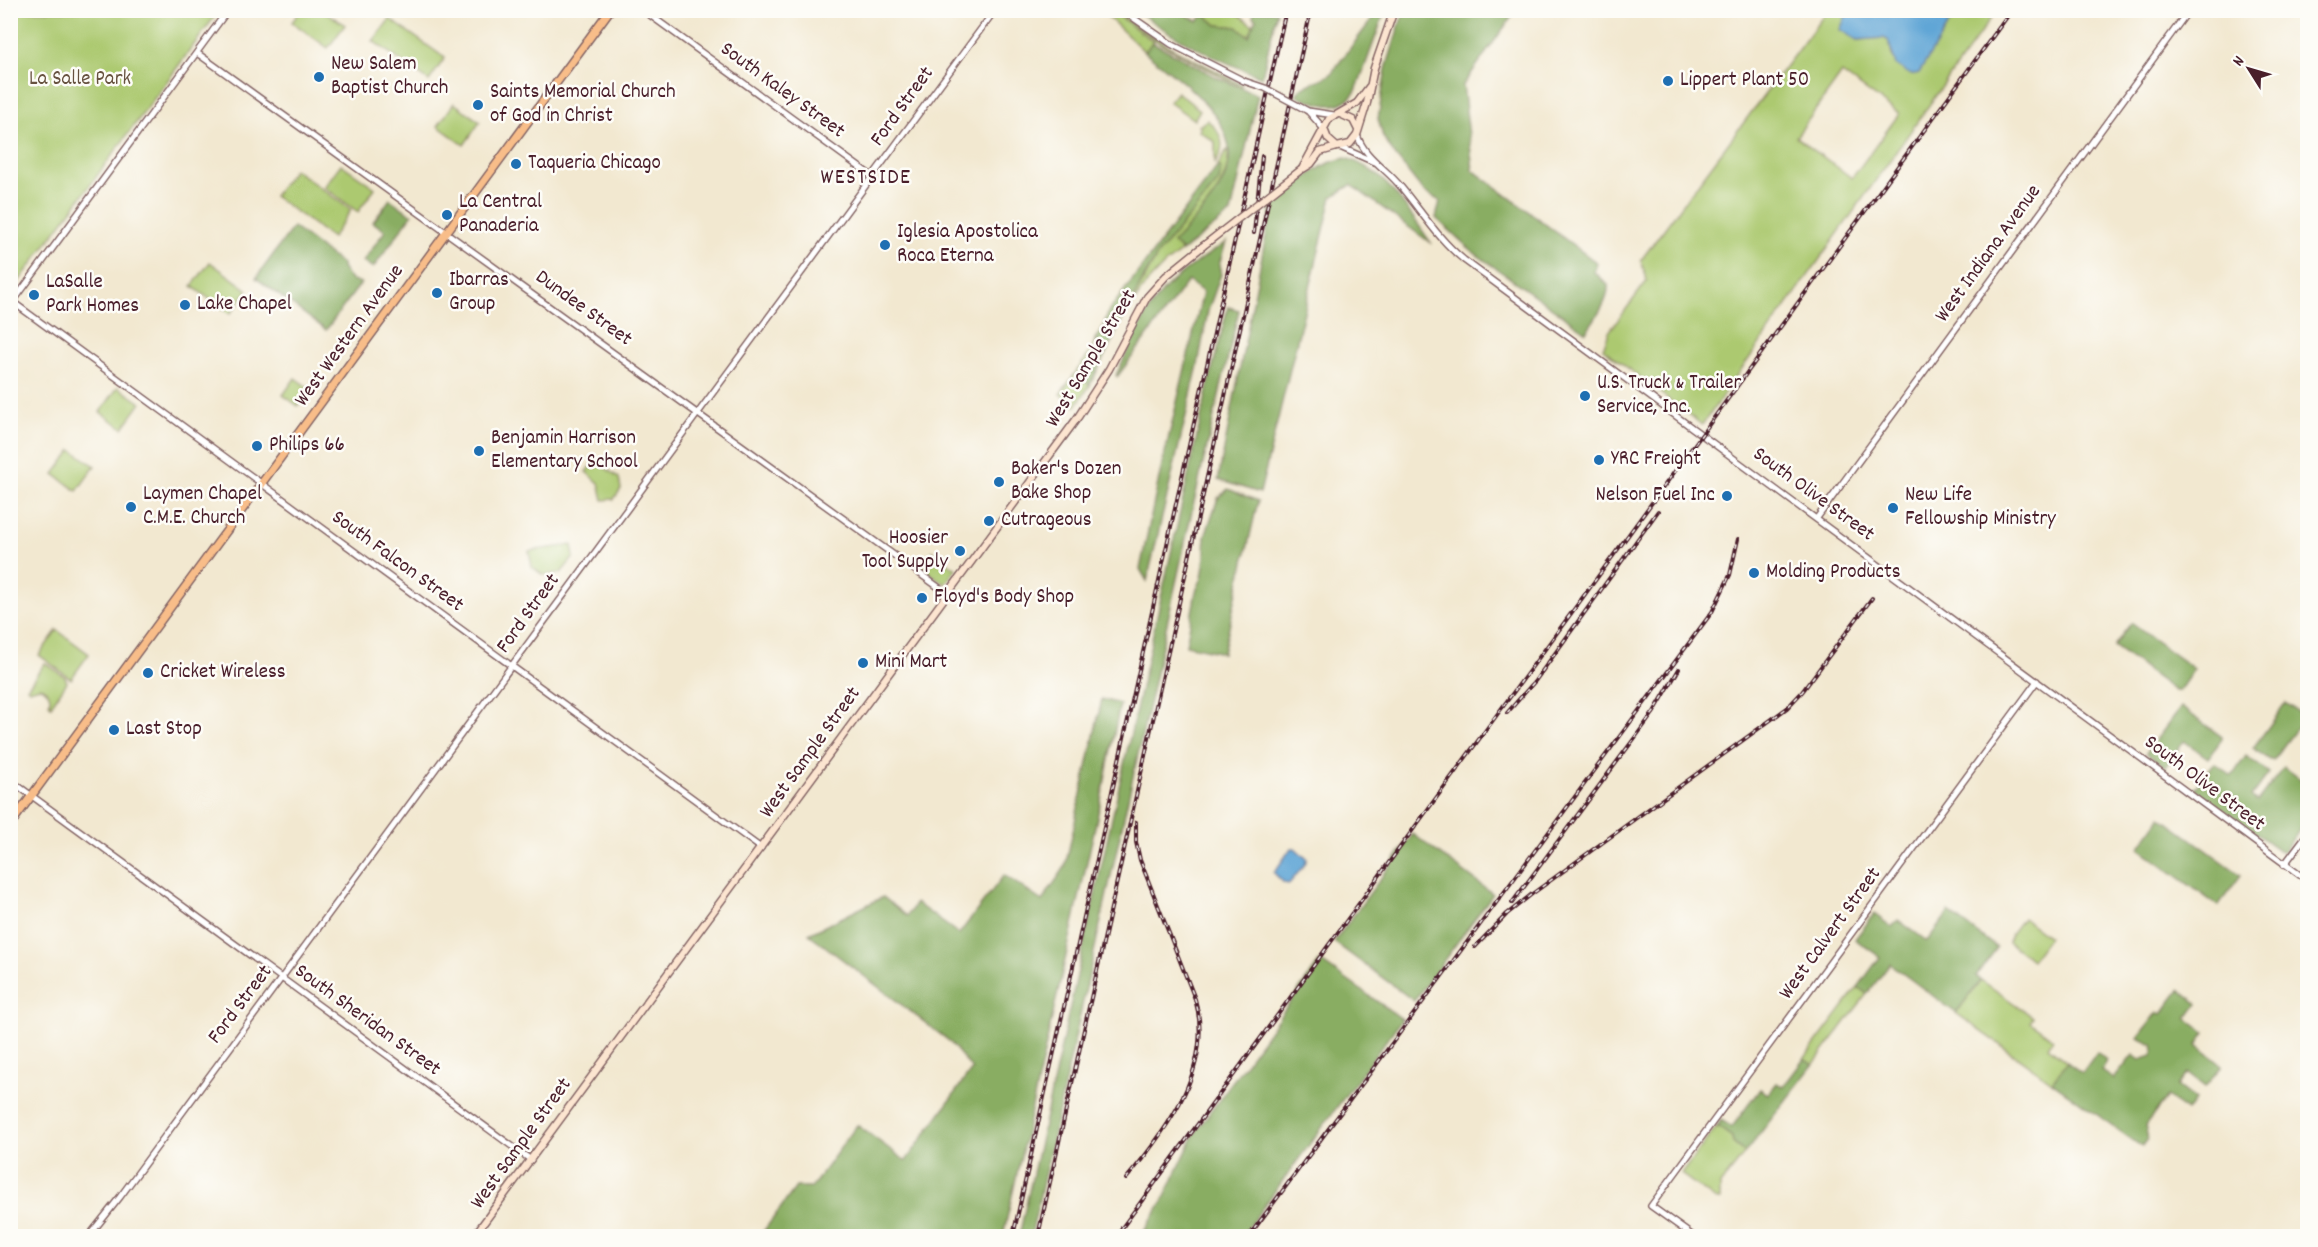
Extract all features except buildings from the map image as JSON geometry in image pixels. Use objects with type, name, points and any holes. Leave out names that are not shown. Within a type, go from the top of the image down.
[{"type":"main road","name":"West Western Avenue","points":[[10,825],[610,10]]},
{"type":"main road","points":[[1369,86],[1357,103],[1336,114],[1324,129],[1328,139],[1339,147],[1350,144],[1358,132],[1367,103],[1369,86],[1394,10]]},
{"type":"main road","points":[[1336,114],[1349,117],[1358,132]]},
{"type":"main road","name":"West Sample Street","points":[[1302,169],[1324,129]]},
{"type":"main road","name":"West Sample Street","points":[[474,1236],[1095,392],[1147,297],[1166,276],[1311,164],[1320,152],[1339,147]]},
{"type":"street","points":[[12,302],[228,10]]},
{"type":"street","name":"South Kaley Street","points":[[643,10],[873,177]]},
{"type":"street","name":"Ford Street","points":[[89,1236],[995,10]]},
{"type":"street","points":[[1122,10],[1171,44],[1308,111],[1324,129]]},
{"type":"street","name":"West Indiana Avenue","points":[[1817,518],[2189,10]]},
{"type":"street","name":"Dundee Street","points":[[197,53],[948,594]]},
{"type":"street","points":[[1308,111],[1336,114]]},
{"type":"street","name":"South Olive Street","points":[[1358,132],[1362,148],[1392,177],[1439,237],[1459,256],[2307,881]]},
{"type":"street","name":"South Olive Street","points":[[1339,147],[1374,162]]},
{"type":"street","name":"South Falcon Street","points":[[12,302],[760,848]]},
{"type":"street","name":"West Calvert Street","points":[[1694,1236],[1651,1206],[2037,681]]},
{"type":"street","name":"South Sheridan Street","points":[[10,780],[531,1160]]},
{"type":"street","points":[[2284,865],[2307,833]]},
{"type":"green space","points":[[1379,10],[1385,11],[1356,91],[1350,98],[1343,103],[1328,105],[1296,95],[1301,88],[1330,75]]},
{"type":"green space","name":"La Salle Park","points":[[10,11],[219,11],[11,292],[10,292]]},
{"type":"green space","points":[[300,11],[324,11],[345,25],[328,48],[292,22]]},
{"type":"green space","points":[[1098,11],[1111,11],[1153,41],[1145,52],[1106,15]]},
{"type":"green space","points":[[1113,11],[1117,11],[1172,48],[1239,83],[1241,87],[1163,45]]},
{"type":"green space","points":[[1143,11],[1179,11],[1198,21],[1204,14],[1217,25],[1237,27],[1249,36],[1256,19],[1253,17],[1254,11],[1277,11],[1262,77],[1184,41],[1141,14]]},
{"type":"green space","points":[[1206,11],[1234,11],[1254,26],[1250,36],[1237,27],[1217,25],[1204,14]]},
{"type":"green space","points":[[1406,11],[1516,11],[1463,85],[1473,170],[1597,263],[1594,272],[1608,285],[1608,291],[1601,310],[1586,332],[1473,252],[1436,218],[1440,201],[1424,192],[1383,137],[1378,119],[1386,69]]},
{"type":"green space","points":[[1827,11],[1848,11],[1845,16],[1857,40],[1883,38],[1889,40],[1892,56],[1919,72],[1950,22],[1953,16],[1951,11],[1996,11],[1702,425],[1603,349],[1609,332],[1647,281],[1641,260]],"holes":[[[1842,73],[1899,114],[1852,178],[1796,137]]]},
{"type":"green space","points":[[390,19],[445,58],[429,81],[373,41]]},
{"type":"green space","points":[[1152,42],[1216,77],[1258,95],[1231,213],[1182,251],[1173,243],[1202,211],[1222,184],[1229,155],[1226,137],[1218,119],[1191,89],[1145,52]]},
{"type":"green space","points":[[1177,92],[1200,110],[1194,120],[1169,102]]},
{"type":"green space","points":[[454,103],[480,122],[464,145],[438,126]]},
{"type":"green space","points":[[1207,120],[1221,140],[1221,151],[1215,163],[1215,142],[1199,131],[1201,128],[1199,126]]},
{"type":"green space","points":[[1228,150],[1228,164],[1218,189],[1173,243],[1182,251],[1165,264],[1130,305],[1158,254],[1203,199],[1221,168],[1218,166]]},
{"type":"green space","points":[[1346,158],[1373,172],[1385,182],[1432,244],[1351,185],[1332,197],[1260,493],[1218,480],[1272,205],[1316,170],[1336,160]]},
{"type":"green space","points":[[341,164],[375,188],[358,212],[324,187]]},
{"type":"green space","points":[[1218,166],[1221,168],[1219,181],[1158,254],[1090,385],[1085,381],[1098,344],[1095,339],[1103,328],[1108,312]]},
{"type":"green space","points":[[294,169],[351,210],[332,238],[274,196]]},
{"type":"green space","points":[[390,199],[412,215],[373,268],[363,261],[385,231],[373,222]]},
{"type":"green space","points":[[293,227],[342,264],[342,268],[350,279],[361,283],[326,330],[256,278]]},
{"type":"green space","points":[[1226,242],[1219,265],[1221,274],[1208,311],[1198,365],[1147,581],[1140,569],[1203,292],[1188,281],[1117,377],[1116,375],[1139,327],[1161,294],[1183,272]]},
{"type":"green space","points":[[210,262],[248,290],[230,314],[192,286]]},
{"type":"green space","points":[[1228,307],[1239,310],[1194,502],[1031,1236],[1019,1236],[1209,382]]},
{"type":"green space","points":[[1095,339],[1098,343],[1086,381],[1090,385],[1074,406],[1060,394],[1092,350]]},
{"type":"green space","points":[[295,378],[310,389],[298,406],[283,395]]},
{"type":"green space","points":[[118,387],[141,403],[123,428],[100,412]]},
{"type":"green space","points":[[72,450],[95,466],[77,491],[54,474]]},
{"type":"green space","points":[[595,460],[619,478],[621,489],[614,499],[603,500],[599,483],[586,472]]},
{"type":"green space","points":[[1228,489],[1258,501],[1223,653],[1186,645],[1196,591],[1202,578],[1205,536],[1218,498]]},
{"type":"green space","points":[[572,545],[574,557],[561,573],[543,575],[532,567],[529,551]]},
{"type":"green space","points":[[932,551],[956,569],[945,584],[921,566]]},
{"type":"green space","points":[[2131,623],[2194,669],[2179,691],[2175,691],[2114,646]]},
{"type":"green space","points":[[57,630],[89,654],[71,679],[39,655]]},
{"type":"green space","points":[[45,663],[65,677],[67,682],[51,706],[50,696],[45,690],[40,687],[29,690],[27,688]]},
{"type":"green space","points":[[1102,699],[1120,704],[1101,800],[1003,1236],[872,1236],[863,1230],[858,1236],[760,1236],[796,1187],[812,1187],[857,1125],[906,1161],[972,1069],[949,1041],[809,934],[883,897],[907,916],[916,903],[959,934],[1004,875],[1042,901],[1065,867]]},
{"type":"green space","points":[[2286,703],[2305,717],[2273,760],[2270,760],[2253,748]]},
{"type":"green space","points":[[2181,707],[2222,739],[2208,758],[2184,741],[2166,767],[2146,753]]},
{"type":"green space","points":[[2246,756],[2269,773],[2251,797],[2257,802],[2284,767],[2307,784],[2307,818],[2283,853],[2195,789],[2214,763],[2232,776]]},
{"type":"green space","points":[[2161,817],[2241,875],[2218,906],[2139,848]]},
{"type":"green space","points":[[1413,834],[1493,894],[1414,1001],[1334,942]]},
{"type":"green space","points":[[1949,912],[1997,948],[1976,976],[1981,980],[1956,1013],[1890,964],[1867,994],[1858,987],[1880,957],[1855,939],[1874,914],[1892,927],[1898,920],[1927,941]]},
{"type":"green space","points":[[2023,918],[2049,937],[2032,960],[2008,942]]},
{"type":"green space","points":[[1320,961],[1402,1019],[1242,1236],[1141,1236],[1162,1203],[1195,1133]]},
{"type":"green space","points":[[1981,980],[2033,1017],[2030,1022],[2053,1039],[2048,1047],[2067,1062],[2052,1082],[1956,1013]]},
{"type":"green space","points":[[1858,987],[1867,994],[1813,1065],[1804,1059]]},
{"type":"green space","points":[[2180,990],[2198,1004],[2187,1019],[2205,1033],[2197,1045],[2222,1065],[2205,1087],[2187,1073],[2177,1086],[2195,1100],[2187,1111],[2167,1097],[2145,1126],[2148,1139],[2142,1147],[2052,1082],[2067,1062],[2082,1073],[2097,1052],[2106,1060],[2102,1071],[2114,1079],[2133,1055],[2140,1060],[2152,1056],[2153,1045],[2138,1038],[2158,1012],[2162,1014]]},
{"type":"green space","points":[[1804,1059],[1813,1065],[1745,1153],[1733,1143],[1732,1137],[1717,1126],[1721,1120],[1732,1127],[1760,1089],[1768,1094],[1777,1083],[1783,1087]]},
{"type":"green space","points":[[1717,1126],[1732,1137],[1733,1143],[1745,1153],[1720,1185],[1720,1200],[1716,1200],[1681,1174]]},
{"type":"water","points":[[1848,11],[1951,11],[1953,16],[1950,22],[1919,73],[1911,75],[1896,65],[1888,40],[1883,38],[1857,40],[1840,30]]},
{"type":"water","points":[[1291,848],[1295,848],[1307,859],[1289,884],[1284,883],[1274,873]]},
{"type":"railway","points":[[1013,1236],[1286,10]]},
{"type":"railway","points":[[1038,1236],[1311,10]]},
{"type":"railway","points":[[1116,1236],[2012,10]]},
{"type":"railway","points":[[1254,233],[1262,156]]},
{"type":"railway","points":[[1507,713],[1535,681],[1658,511]]},
{"type":"railway","points":[[1249,1236],[1712,612],[1730,575],[1738,539]]},
{"type":"railway","points":[[1475,947],[1507,914],[1532,894],[1787,708],[1802,692],[1872,598]]},
{"type":"railway","points":[[1512,903],[1654,712],[1679,669]]},
{"type":"railway","points":[[1126,1179],[1157,1140],[1183,1096],[1193,1072],[1198,1048],[1199,1024],[1195,999],[1140,860],[1136,842],[1136,822]]},
{"type":"place","name":"New Salem Baptist Church","points":[[319,77]]},
{"type":"place","name":"Lippert Plant 50","points":[[1668,81]]},
{"type":"place","name":"Saints Memorial Church of God in Christ","points":[[478,105]]},
{"type":"place","name":"Taqueria Chicago","points":[[516,164]]},
{"type":"place","name":"La Central Panaderia","points":[[447,215]]},
{"type":"place","name":"Iglesia Apostolica Roca Eterna","points":[[885,245]]},
{"type":"place","name":"Ibarras Group","points":[[437,293]]},
{"type":"place","name":"LaSalle Park Homes","points":[[34,295]]},
{"type":"place","name":"Lake Chapel","points":[[185,305]]},
{"type":"place","name":"U.S. Truck & Trailer Service, Inc.","points":[[1585,396]]},
{"type":"place","name":"Philips 66","points":[[257,446]]},
{"type":"place","name":"Benjamin Harrison Elementary School","points":[[479,451]]},
{"type":"place","name":"YRC Freight","points":[[1599,460]]},
{"type":"place","name":"Baker's Dozen Bake Shop","points":[[999,482]]},
{"type":"place","name":"Nelson Fuel Inc","points":[[1727,496]]},
{"type":"place","name":"Laymen Chapel C.M.E. Church","points":[[131,507]]},
{"type":"place","name":"New Life Fellowship Ministry","points":[[1893,508]]},
{"type":"place","name":"Cutrageous","points":[[989,521]]},
{"type":"place","name":"Hoosier Tool Supply","points":[[960,551]]},
{"type":"place","name":"Molding Products","points":[[1754,573]]},
{"type":"place","name":"Floyd's Body Shop","points":[[922,598]]},
{"type":"place","name":"Mini Mart","points":[[863,663]]},
{"type":"place","name":"Cricket Wireless","points":[[148,673]]},
{"type":"place","name":"Last Stop","points":[[114,730]]},
{"type":"district","name":"WESTSIDE","points":[[866,178]]}]
